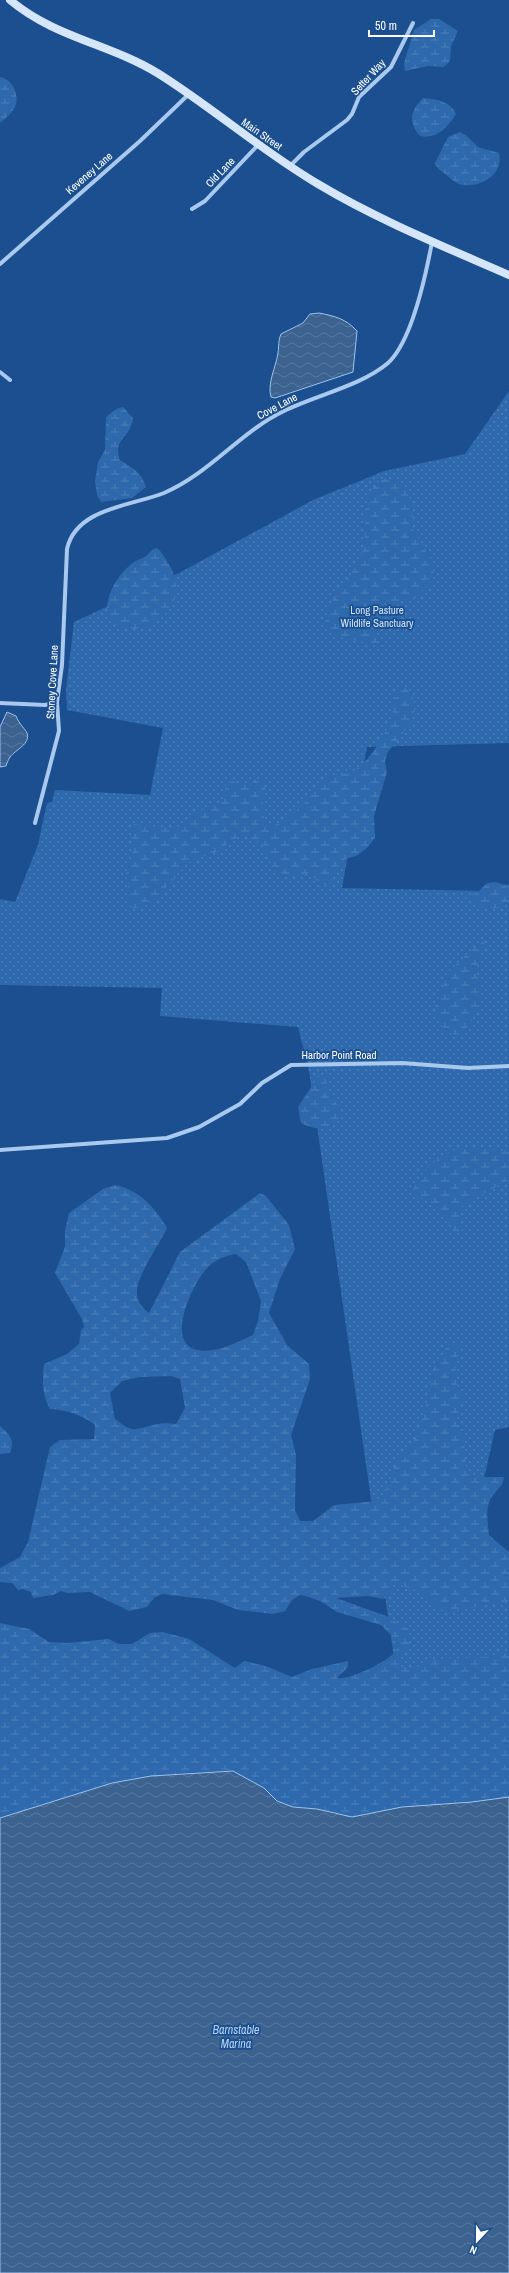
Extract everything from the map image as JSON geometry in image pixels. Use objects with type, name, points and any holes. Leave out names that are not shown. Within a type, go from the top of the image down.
[{"type":"main road","name":"Main Street","points":[[10,0],[42,22],[147,68],[258,145],[338,195],[432,241],[509,275]]},
{"type":"street","name":"Setter Way","points":[[290,166],[304,152],[347,120],[359,97],[391,68],[414,23]]},
{"type":"street","name":"Keveney Lane","points":[[0,264],[140,141],[188,95]]},
{"type":"street","name":"Old Lane","points":[[192,209],[205,200],[258,145]]},
{"type":"street","name":"Cove Lane","points":[[70,539],[74,531],[81,524],[93,517],[163,493],[187,481],[267,419],[364,377],[388,362],[402,342],[409,328],[424,278],[432,241]]},
{"type":"street","points":[[0,372],[10,380]]},
{"type":"street","name":"Stoney Cove Lane","points":[[35,823],[59,731],[57,702],[70,539]]},
{"type":"street","points":[[0,703],[45,705],[57,702]]},
{"type":"street","name":"Harbor Point Road","points":[[0,1150],[167,1138],[199,1127],[240,1104],[262,1083],[291,1064],[402,1063],[468,1068],[509,1066]]},
{"type":"green space","points":[[431,19],[439,19],[458,31],[451,46],[450,61],[444,67],[428,66],[405,71],[404,63],[414,30]]},
{"type":"green space","points":[[0,77],[5,78],[12,84],[17,98],[14,109],[0,123]]},
{"type":"green space","points":[[423,98],[438,100],[446,103],[456,114],[445,128],[436,134],[426,137],[420,136],[412,121],[415,107]]},
{"type":"green space","points":[[460,132],[467,136],[478,147],[499,153],[500,160],[495,172],[485,181],[478,184],[458,184],[441,171],[435,163],[448,137]]},
{"type":"green space","name":"Long Pasture Wildlife Sanctuary","points":[[509,391],[509,743],[367,747],[342,888],[484,891],[509,884],[509,1427],[495,1430],[466,1558],[509,1597],[509,1797],[403,1720],[309,1071],[298,1027],[160,1016],[162,988],[0,985],[0,899],[15,902],[38,845],[47,803],[52,802],[55,790],[150,795],[163,728],[67,710],[66,690],[74,622],[179,573],[313,500],[384,471],[465,454]]},
{"type":"green space","points":[[123,407],[133,418],[132,425],[118,447],[120,460],[133,468],[139,474],[146,487],[132,498],[101,502],[97,495],[95,481],[98,462],[105,450],[106,417],[116,409]]},
{"type":"green space","points":[[384,478],[398,482],[405,488],[410,498],[413,512],[412,527],[434,565],[433,579],[416,597],[384,605],[374,626],[378,642],[374,645],[340,637],[329,629],[325,622],[333,599],[359,561],[365,539],[366,510],[368,501],[371,492]]},
{"type":"green space","points":[[157,548],[168,563],[176,585],[172,605],[166,614],[158,621],[148,626],[133,629],[112,624],[108,616],[107,608],[111,590],[121,574],[128,567]]},
{"type":"green space","points":[[401,686],[409,689],[416,707],[409,726],[388,752],[385,761],[387,772],[374,816],[375,838],[366,849],[356,856],[345,859],[328,886],[323,886],[309,873],[284,877],[276,875],[265,849],[252,839],[241,837],[231,841],[213,854],[191,861],[156,898],[140,907],[130,908],[126,872],[133,850],[131,837],[134,824],[177,829],[196,812],[216,805],[224,798],[226,784],[233,781],[250,786],[256,779],[265,781],[266,785],[263,795],[263,806],[267,827],[285,820],[301,807],[326,776],[353,771],[370,756],[381,740],[389,724]]},
{"type":"green space","points":[[495,882],[509,886],[509,904],[498,908],[486,908],[474,903],[464,896],[477,893],[487,883]]},
{"type":"green space","points":[[482,940],[485,940],[477,968],[480,995],[475,1014],[469,1025],[460,1035],[447,1033],[439,1022],[435,1006],[450,970]]},
{"type":"green space","points":[[319,1075],[328,1075],[326,1090],[343,1112],[334,1123],[325,1128],[314,1128],[301,1123],[298,1107]]},
{"type":"green space","points":[[474,1148],[509,1151],[509,1180],[464,1204],[460,1209],[462,1230],[456,1233],[437,1206],[417,1196],[413,1192],[423,1173],[434,1162],[454,1150]]},
{"type":"green space","points":[[115,1185],[124,1187],[139,1195],[152,1206],[167,1228],[148,1262],[137,1288],[139,1301],[143,1308],[149,1313],[180,1252],[260,1193],[266,1196],[289,1225],[295,1249],[280,1279],[269,1313],[287,1345],[309,1364],[310,1379],[291,1435],[296,1455],[295,1510],[300,1521],[313,1521],[334,1505],[377,1501],[385,1494],[395,1465],[411,1447],[419,1429],[429,1394],[431,1373],[449,1344],[454,1343],[459,1346],[455,1374],[458,1388],[464,1400],[456,1423],[464,1439],[466,1467],[471,1477],[504,1477],[502,1484],[488,1504],[487,1517],[489,1535],[509,1552],[509,1601],[447,1612],[440,1609],[421,1592],[394,1583],[391,1596],[383,1599],[368,1596],[336,1598],[389,1617],[410,1630],[409,1644],[400,1655],[401,1666],[411,1669],[435,1659],[488,1657],[509,1650],[509,1797],[472,1802],[402,1807],[352,1817],[317,1809],[293,1807],[277,1801],[264,1788],[233,1771],[151,1776],[112,1783],[0,1818],[0,1623],[29,1629],[49,1642],[66,1643],[109,1639],[118,1644],[132,1644],[150,1633],[163,1632],[189,1639],[235,1668],[244,1661],[266,1666],[292,1677],[312,1669],[348,1661],[348,1667],[337,1678],[350,1676],[377,1665],[396,1651],[396,1640],[381,1625],[337,1612],[320,1601],[306,1596],[300,1595],[292,1600],[285,1611],[273,1614],[238,1610],[213,1600],[162,1594],[154,1598],[147,1607],[129,1611],[90,1592],[67,1593],[61,1591],[53,1595],[33,1598],[31,1592],[23,1589],[18,1590],[12,1583],[0,1582],[0,1568],[20,1557],[28,1542],[50,1447],[60,1440],[94,1439],[95,1425],[90,1421],[74,1414],[50,1409],[45,1398],[43,1376],[44,1364],[67,1354],[79,1344],[81,1330],[84,1327],[82,1319],[55,1273],[65,1247],[65,1231],[69,1213],[103,1189]],"holes":[[[236,1254],[246,1262],[261,1301],[258,1321],[253,1335],[219,1349],[205,1351],[198,1350],[188,1345],[183,1336],[182,1325],[189,1298],[202,1274],[208,1267],[221,1258]],[[171,1376],[180,1379],[185,1408],[176,1424],[158,1424],[133,1429],[126,1427],[115,1419],[110,1393],[122,1381],[140,1377]]]},
{"type":"green space","points":[[0,1426],[11,1438],[12,1445],[10,1453],[0,1454]]},
{"type":"water","points":[[319,313],[340,319],[357,331],[353,372],[275,398],[271,397],[270,386],[281,334],[303,323],[310,314]]},
{"type":"water","points":[[7,712],[16,716],[28,737],[25,744],[12,754],[6,766],[0,767],[0,727]]},
{"type":"water","name":"Barnstable Marina","points":[[233,1771],[264,1788],[277,1801],[293,1807],[317,1809],[352,1817],[402,1807],[472,1802],[509,1797],[509,2273],[0,2273],[0,1818],[112,1783],[151,1776]]}]
